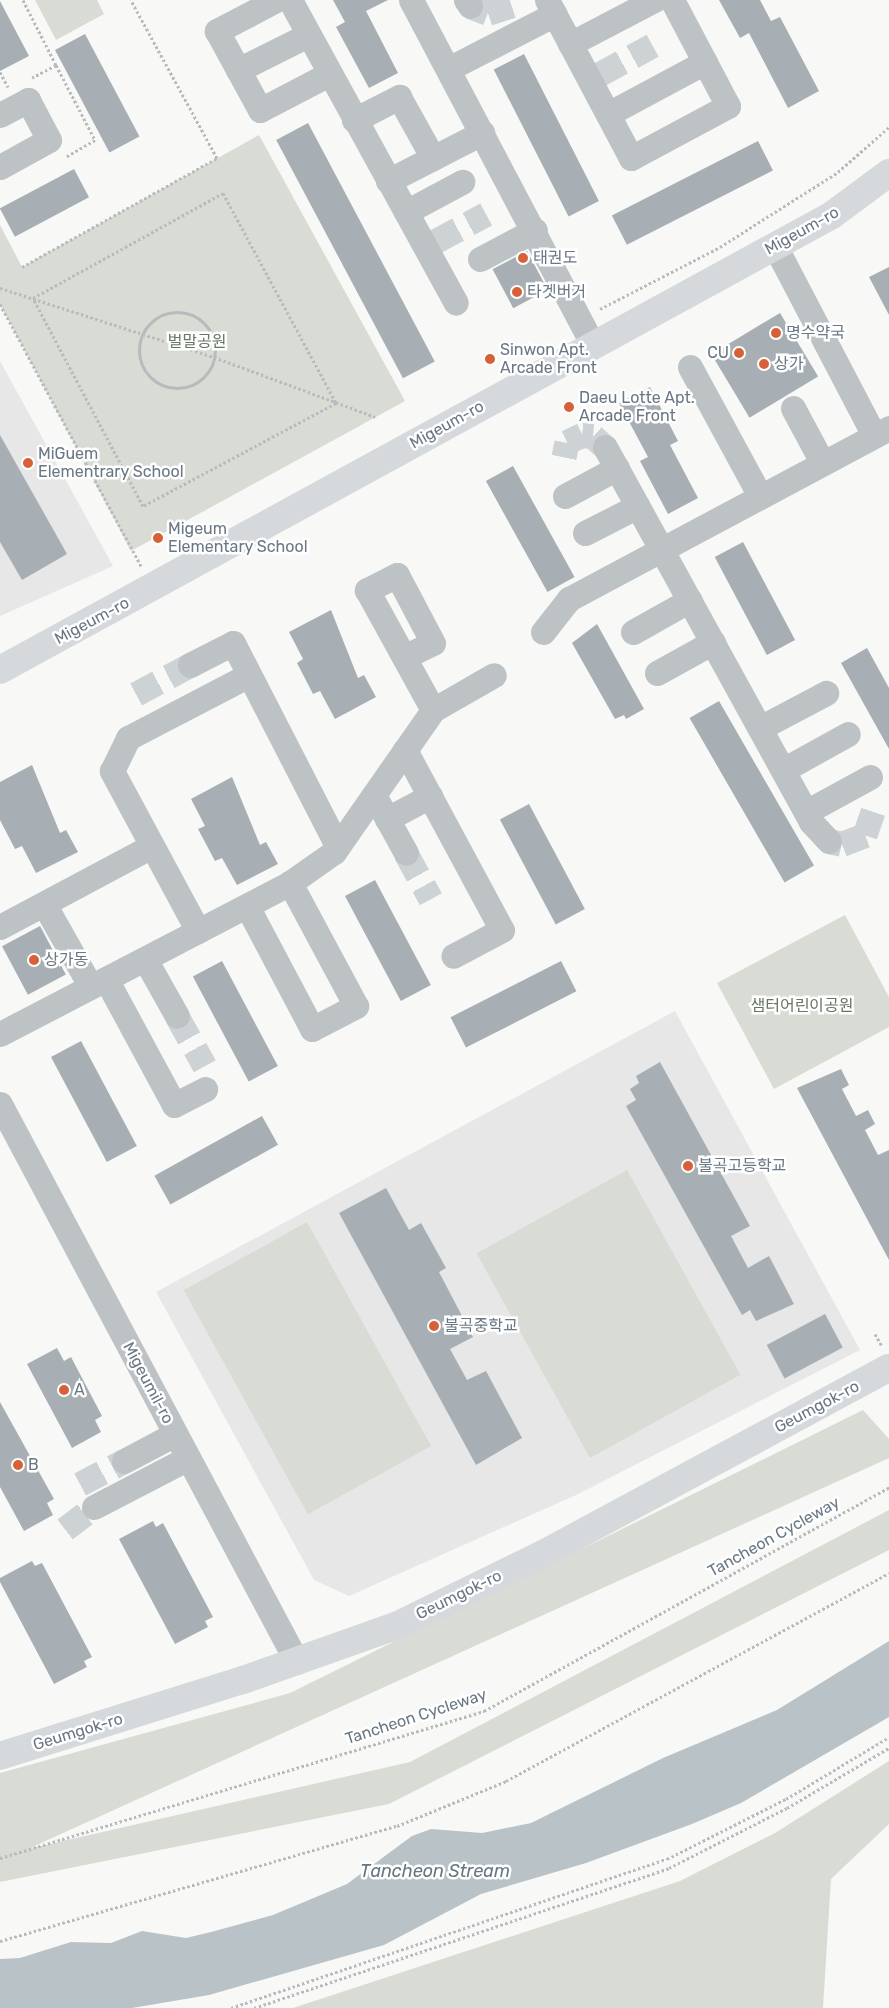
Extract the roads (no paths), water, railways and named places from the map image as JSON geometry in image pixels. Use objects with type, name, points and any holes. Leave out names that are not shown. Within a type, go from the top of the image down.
[{"type":"main road","name":"Migeum-ro","points":[[0,670],[775,246],[857,200],[889,173]]},
{"type":"main road","name":"Geumgok-ro","points":[[0,1756],[297,1662],[398,1625],[543,1554],[889,1368]]},
{"type":"street","points":[[276,0],[217,30],[260,110],[329,74]]},
{"type":"street","points":[[290,0],[388,182],[406,212],[430,244],[456,303]]},
{"type":"street","points":[[411,0],[535,230],[593,345]]},
{"type":"street","points":[[570,44],[654,0]]},
{"type":"street","points":[[448,69],[551,7],[570,44],[595,77],[608,114],[631,158],[728,106],[672,0]]},
{"type":"street","points":[[238,70],[308,35]]},
{"type":"street","points":[[608,114],[705,62]]},
{"type":"street","points":[[354,120],[399,97],[433,158]]},
{"type":"street","points":[[0,115],[28,100],[49,140],[0,167]]},
{"type":"street","points":[[388,182],[482,133]]},
{"type":"street","points":[[406,212],[462,182]]},
{"type":"street","points":[[480,259],[535,230]]},
{"type":"street","points":[[543,632],[569,599],[881,431],[775,246]]},
{"type":"street","points":[[690,367],[760,496]]},
{"type":"street","points":[[793,408],[822,462]]},
{"type":"street","points":[[605,447],[806,812],[829,841]]},
{"type":"street","points":[[565,496],[617,468]]},
{"type":"street","points":[[585,533],[638,506]]},
{"type":"street","points":[[633,632],[690,600]]},
{"type":"street","points":[[657,673],[713,642]]},
{"type":"street","points":[[190,665],[233,643],[338,847]]},
{"type":"street","points":[[404,657],[433,710]]},
{"type":"street","points":[[0,1034],[290,883],[338,847],[433,710],[494,674]]},
{"type":"street","points":[[198,931],[112,770],[128,738],[249,675]]},
{"type":"street","points":[[760,728],[826,694]]},
{"type":"street","points":[[783,770],[848,734]]},
{"type":"street","points":[[406,750],[502,930],[453,956]]},
{"type":"street","points":[[806,812],[870,776]]},
{"type":"street","points":[[374,794],[406,853]]},
{"type":"street","points":[[388,819],[430,796]]},
{"type":"street","points":[[0,926],[152,846]]},
{"type":"street","points":[[247,906],[312,1029],[356,1006],[290,883]]},
{"type":"street","points":[[44,904],[98,983],[174,1105],[205,1089]]},
{"type":"street","points":[[145,958],[177,1016]]},
{"type":"street","name":"Migeumil-ro","points":[[0,1104],[297,1662]]},
{"type":"street","points":[[124,1461],[175,1434]]},
{"type":"street","points":[[94,1507],[188,1458]]},
{"type":"water","name":"Tancheon Stream","points":[[889,1641],[889,1717],[741,1803],[692,1824],[586,1863],[481,1894],[384,1945],[209,1995],[132,2008],[0,2008],[0,1959],[20,1958],[71,1942],[111,1943],[142,1931],[186,1938],[211,1932],[273,1915],[347,1884],[412,1836],[431,1829],[482,1833],[531,1823],[663,1758],[777,1710]]},
{"type":"tunnel","points":[[470,6],[488,13],[512,5]]},
{"type":"tunnel","points":[[600,74],[653,45]]},
{"type":"tunnel","points":[[436,241],[486,214]]},
{"type":"tunnel","points":[[564,457],[567,442],[582,435],[593,436],[605,447]]},
{"type":"tunnel","points":[[136,694],[190,665]]},
{"type":"tunnel","points":[[829,841],[842,844],[865,835],[874,809]]},
{"type":"tunnel","points":[[406,853],[431,899]]},
{"type":"tunnel","points":[[177,1016],[205,1066]]},
{"type":"tunnel","points":[[80,1484],[124,1461]]},
{"type":"tunnel","points":[[65,1529],[94,1507]]},
{"type":"place","name":"태권도","points":[[523,258]]},
{"type":"place","name":"타겟버거","points":[[517,292]]},
{"type":"place","name":"명수약국","points":[[776,333]]},
{"type":"place","name":"CU","points":[[739,353]]},
{"type":"place","name":"Sinwon Apt. Arcade Front","points":[[490,359]]},
{"type":"place","name":"상가","points":[[764,364]]},
{"type":"place","name":"Daeu Lotte Apt. Arcade Front","points":[[569,407]]},
{"type":"place","name":"MiGuem Elementrary School","points":[[28,463]]},
{"type":"place","name":"Migeum Elementary School","points":[[158,538]]},
{"type":"place","name":"상가동","points":[[34,960]]},
{"type":"place","name":"불곡고등학교","points":[[688,1166]]},
{"type":"place","name":"불곡중학교","points":[[434,1326]]},
{"type":"place","name":"A","points":[[64,1390]]},
{"type":"place","name":"B","points":[[18,1465]]},
{"type":"park label","name":"벌말공원","points":[[197,342]]},
{"type":"park label","name":"샘터어린이공원","points":[[802,1006]]}]
